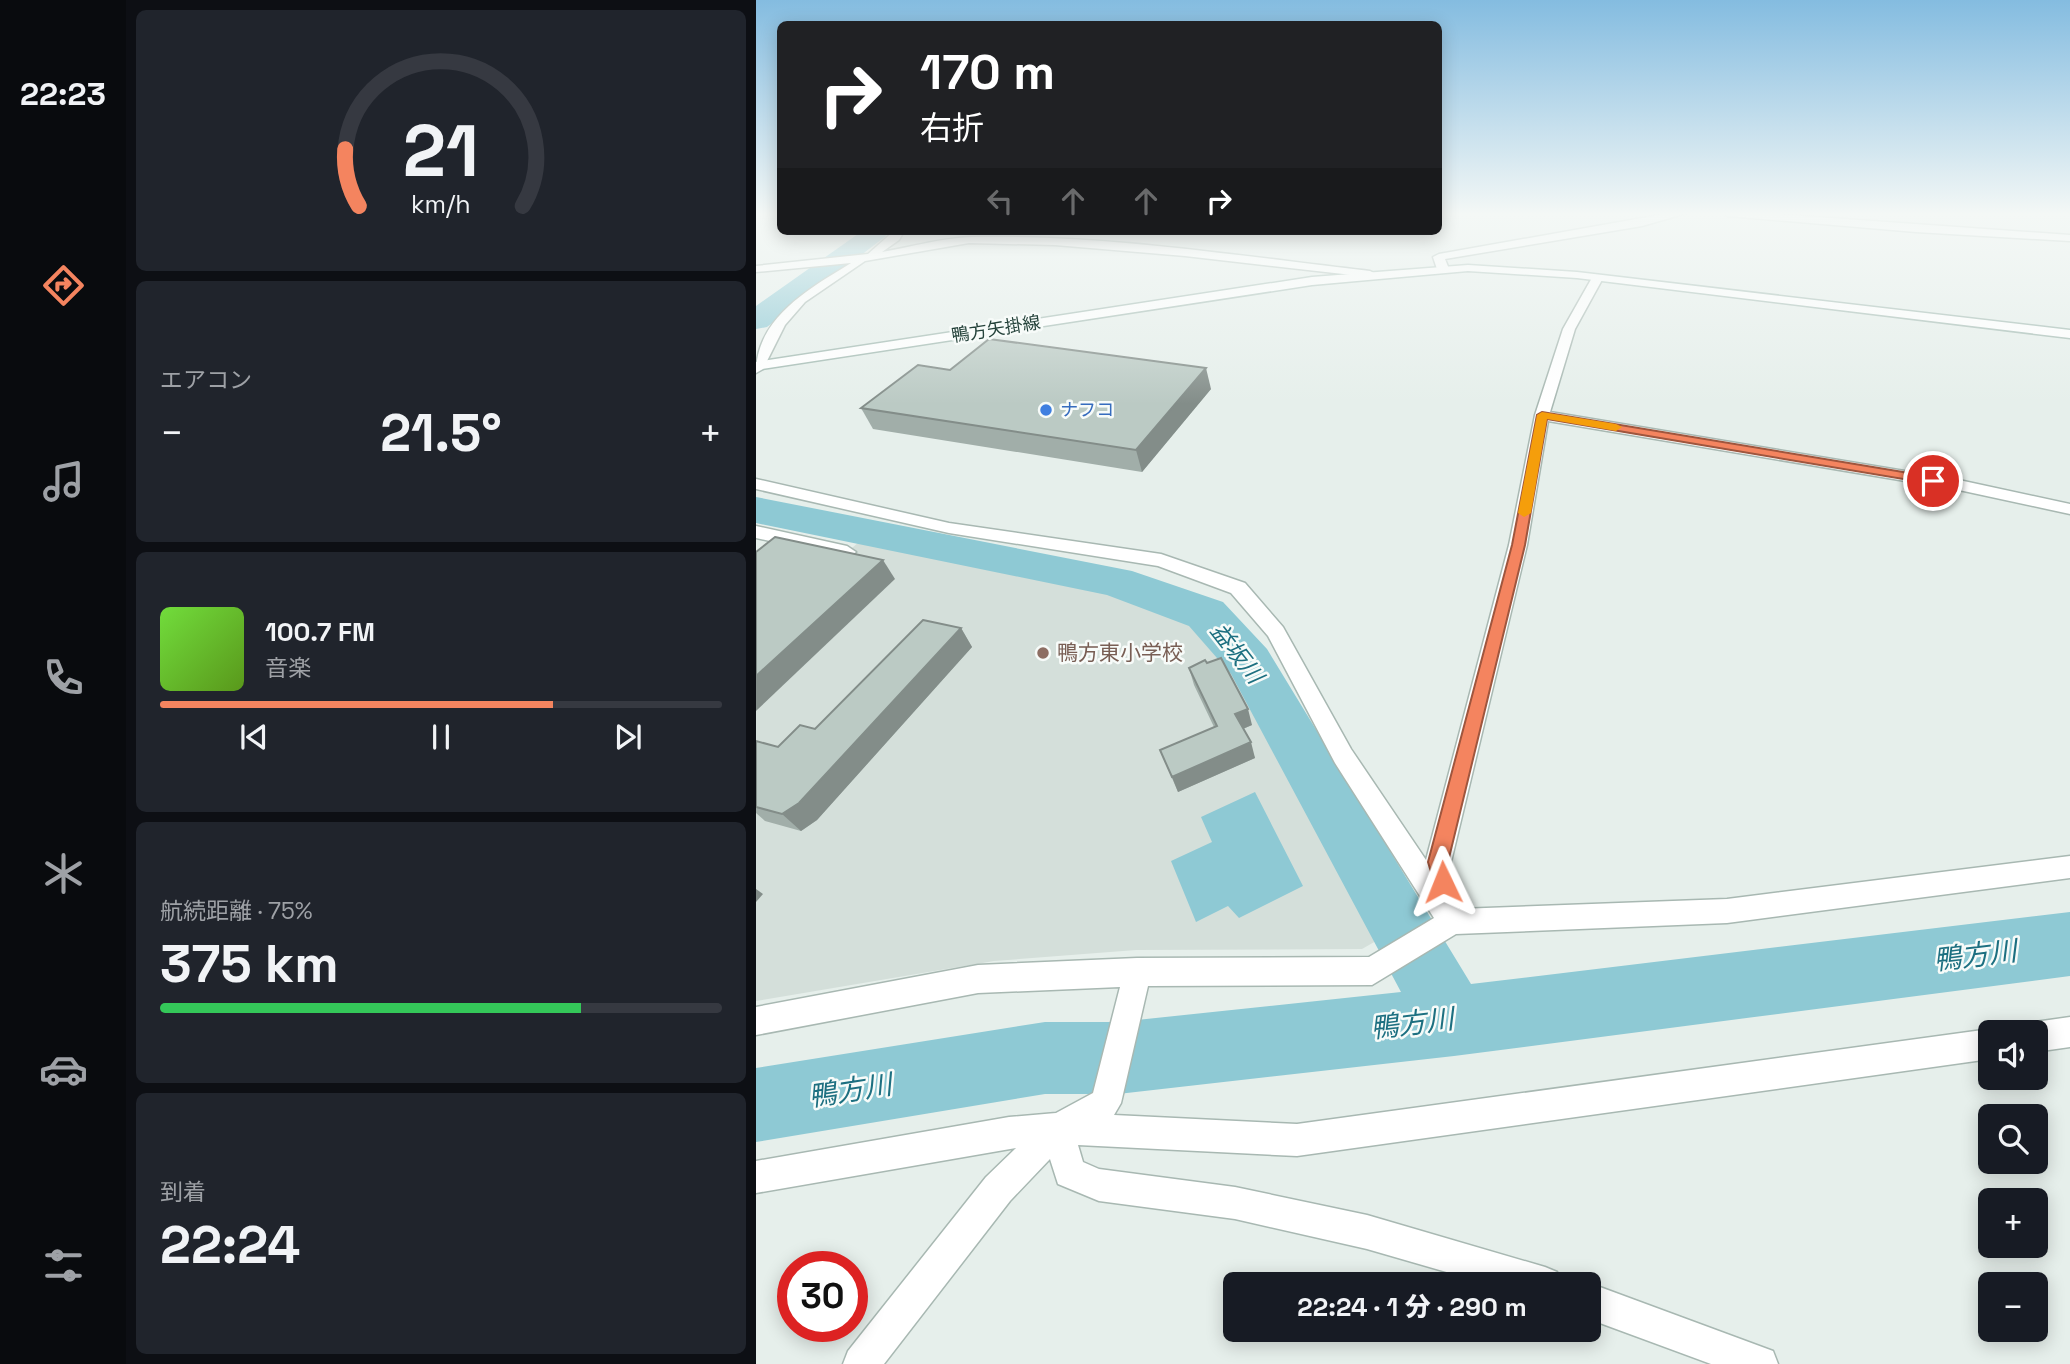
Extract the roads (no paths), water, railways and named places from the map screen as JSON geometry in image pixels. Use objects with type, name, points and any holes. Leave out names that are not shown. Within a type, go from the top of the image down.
[{"type":"street","points":[[757,367],[779,324],[801,299],[835,277]]},
{"type":"street","name":"鴨方矢掛線","points":[[757,367],[1353,277]]},
{"type":"street","name":"鴨方矢掛線","points":[[1584,277],[2070,334]]},
{"type":"street","points":[[1451,923],[1438,862],[1518,545],[1542,415],[1569,328],[1597,278]]},
{"type":"street","points":[[1542,415],[1959,485],[2070,509]]},
{"type":"street","points":[[756,484],[948,528],[1161,560],[1238,588],[1276,632],[1343,756],[1451,923]]},
{"type":"street","points":[[756,532],[847,552]]},
{"type":"street","points":[[756,1021],[978,979],[1134,985],[1372,971],[1451,923],[1727,911],[2070,867]]},
{"type":"street","points":[[861,1364],[998,1189],[1059,1128],[1106,1103],[1134,985]]},
{"type":"street","points":[[2048,1035],[2070,1032]]},
{"type":"street","points":[[756,1177],[1009,1133],[1059,1128],[1297,1140],[1978,1046]]},
{"type":"street","points":[[1059,1128],[1069,1173],[1099,1185],[1235,1203],[1367,1232],[1504,1272]]},
{"type":"street","points":[[1601,1305],[1760,1364]]},
{"type":"water","points":[[1255,792],[1303,886],[1239,918],[1228,906],[1196,922],[1171,861],[1212,842],[1201,817]]},
{"type":"waterway","name":"益坂川","points":[[756,320],[816,277]]},
{"type":"waterway","name":"益坂川","points":[[756,510],[1116,582],[1206,614],[1249,662],[1454,1021]]},
{"type":"waterway","name":"鴨方川","points":[[1454,1021],[2070,944]]},
{"type":"waterway","name":"鴨方川","points":[[756,1105],[1045,1058],[1118,1058],[1454,1021]]},
{"type":"place","name":"ナフコ","points":[[1046,410]]},
{"type":"place","name":"鴨方東小学校","points":[[1043,653]]}]
